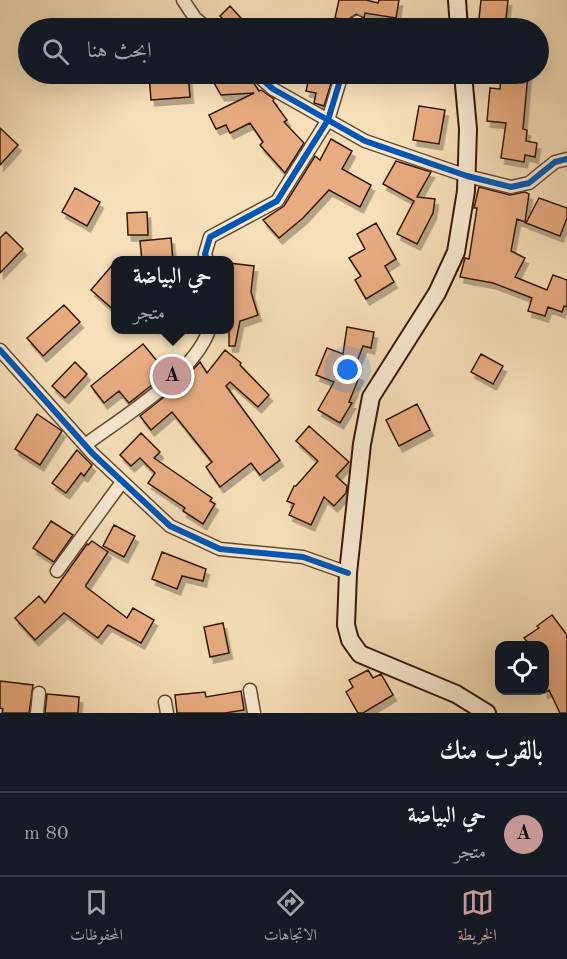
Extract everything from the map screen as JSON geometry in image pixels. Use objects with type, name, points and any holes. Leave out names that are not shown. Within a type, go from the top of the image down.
[{"type":"main road","points":[[457,0],[458,18]]},
{"type":"main road","points":[[464,84],[468,129],[467,176],[456,252],[437,293],[371,397],[362,444],[348,573],[346,625],[350,640],[360,654],[456,694],[487,713]]},
{"type":"street","points":[[183,0],[195,18]]},
{"type":"street","points":[[267,84],[365,141],[467,176],[511,187],[529,183],[555,162],[567,159]]},
{"type":"street","points":[[206,256],[210,237],[277,201],[328,120],[339,84]]},
{"type":"street","points":[[85,445],[171,380],[204,344],[208,334]]},
{"type":"street","points":[[0,350],[85,445],[170,526],[220,549],[303,557],[348,573]]},
{"type":"street","points":[[57,571],[122,482]]},
{"type":"street","points":[[250,690],[254,713]]},
{"type":"street","points":[[37,713],[39,693]]},
{"type":"building","points":[[339,0],[366,0],[378,3],[379,0],[399,0],[396,18],[365,13],[364,18],[356,14],[350,18],[335,18]]},
{"type":"building","points":[[481,0],[508,0],[506,18],[479,18]]},
{"type":"building","points":[[230,6],[241,18],[222,18],[220,16]]},
{"type":"building","points":[[150,84],[189,84],[190,97],[151,100]]},
{"type":"building","points":[[215,84],[254,84],[259,91],[261,90],[274,99],[273,101],[287,120],[284,122],[304,143],[285,173],[260,145],[263,142],[250,123],[230,133],[226,125],[216,129],[209,115],[254,93],[221,95]]},
{"type":"building","points":[[308,84],[331,84],[324,106],[314,103],[316,93],[306,91]]},
{"type":"building","points":[[500,84],[527,84],[523,129],[527,130],[526,141],[537,143],[535,157],[525,155],[524,162],[501,158],[506,123],[487,121],[490,88],[500,89]]},
{"type":"building","points":[[419,106],[445,110],[439,144],[413,140]]},
{"type":"building","points":[[0,128],[18,145],[0,165]]},
{"type":"building","points":[[331,139],[352,151],[342,169],[371,185],[360,207],[329,190],[303,218],[279,238],[263,220],[284,206],[315,156],[320,160]]},
{"type":"building","points":[[396,161],[431,172],[417,197],[435,199],[433,213],[417,244],[397,234],[414,201],[383,184]]},
{"type":"building","points":[[479,187],[510,195],[525,192],[529,194],[525,222],[517,219],[511,251],[525,258],[515,277],[547,290],[553,275],[567,280],[567,307],[564,306],[562,312],[548,307],[545,316],[528,311],[532,298],[493,283],[460,277],[465,258],[469,259],[477,208],[474,208]]},
{"type":"building","points":[[75,188],[100,202],[87,226],[62,212]]},
{"type":"building","points":[[539,198],[567,208],[567,218],[560,236],[526,223]]},
{"type":"building","points":[[147,212],[148,235],[128,235],[127,213]]},
{"type":"building","points":[[376,223],[396,259],[385,266],[394,282],[366,299],[355,280],[361,276],[349,258],[365,249],[357,234]]},
{"type":"building","points":[[6,232],[23,249],[0,273],[0,238]]},
{"type":"building","points":[[171,238],[173,256],[142,256],[140,241]]},
{"type":"building","points":[[234,264],[254,266],[251,292],[258,315],[240,321],[235,346],[229,346],[229,334],[234,334]]},
{"type":"building","points":[[111,267],[111,308],[91,290]]},
{"type":"building","points":[[64,305],[80,322],[43,356],[27,338]]},
{"type":"building","points":[[347,327],[374,332],[371,348],[363,346],[353,372],[360,375],[349,402],[352,403],[340,423],[318,410],[334,382],[316,375],[327,348],[343,354]]},
{"type":"building","points":[[143,344],[167,373],[129,403],[119,391],[104,403],[91,386]]},
{"type":"building","points":[[225,350],[241,363],[240,365],[269,395],[258,407],[230,382],[226,386],[280,460],[260,475],[251,463],[220,487],[206,467],[212,462],[172,412],[151,430],[140,416],[179,385],[200,362],[207,373]]},
{"type":"building","points":[[481,354],[503,366],[493,384],[471,372]]},
{"type":"building","points":[[75,362],[87,374],[65,398],[52,386]]},
{"type":"building","points":[[417,404],[430,430],[399,446],[386,420]]},
{"type":"building","points":[[37,414],[62,431],[40,465],[15,449]]},
{"type":"building","points":[[309,426],[349,462],[336,476],[347,486],[346,493],[334,506],[324,497],[311,525],[289,515],[294,504],[287,501],[294,486],[318,461],[296,441]]},
{"type":"building","points":[[141,433],[160,452],[154,458],[212,498],[210,501],[215,504],[203,524],[183,511],[185,508],[148,483],[155,473],[140,458],[131,466],[120,455]]},
{"type":"building","points":[[77,450],[92,465],[84,476],[81,473],[66,493],[52,483]]},
{"type":"building","points":[[51,521],[73,535],[54,562],[33,548]]},
{"type":"building","points":[[114,525],[135,536],[124,557],[103,546]]},
{"type":"building","points":[[92,541],[108,552],[86,587],[127,618],[133,608],[154,620],[141,643],[108,625],[98,638],[64,613],[35,640],[15,618],[39,596],[45,603],[87,544]]},
{"type":"building","points":[[162,552],[206,569],[203,581],[182,576],[177,589],[152,579]]},
{"type":"building","points":[[552,615],[567,635],[567,713],[560,713],[549,690],[549,641],[527,641],[524,638],[539,628],[537,626]]},
{"type":"building","points":[[223,623],[229,653],[210,657],[204,627]]},
{"type":"building","points":[[368,670],[373,678],[381,674],[393,695],[363,713],[358,713],[346,692],[353,687],[349,680]]},
{"type":"building","points":[[0,681],[33,685],[29,713],[2,713]]},
{"type":"building","points":[[241,691],[244,710],[225,713],[177,713],[175,695],[205,692],[206,697]]},
{"type":"building","points":[[47,694],[79,697],[78,713],[45,713]]},
{"type":"cycle path","points":[[267,84],[365,141],[467,176],[511,187],[529,183],[555,162],[567,159]]},
{"type":"cycle path","points":[[206,256],[210,237],[277,201],[328,120],[339,84]]},
{"type":"cycle path","points":[[0,350],[93,454],[170,526],[220,549],[303,557],[348,573]]},
{"type":"place","name":"حي البياضة","points":[[172,376]]}]
